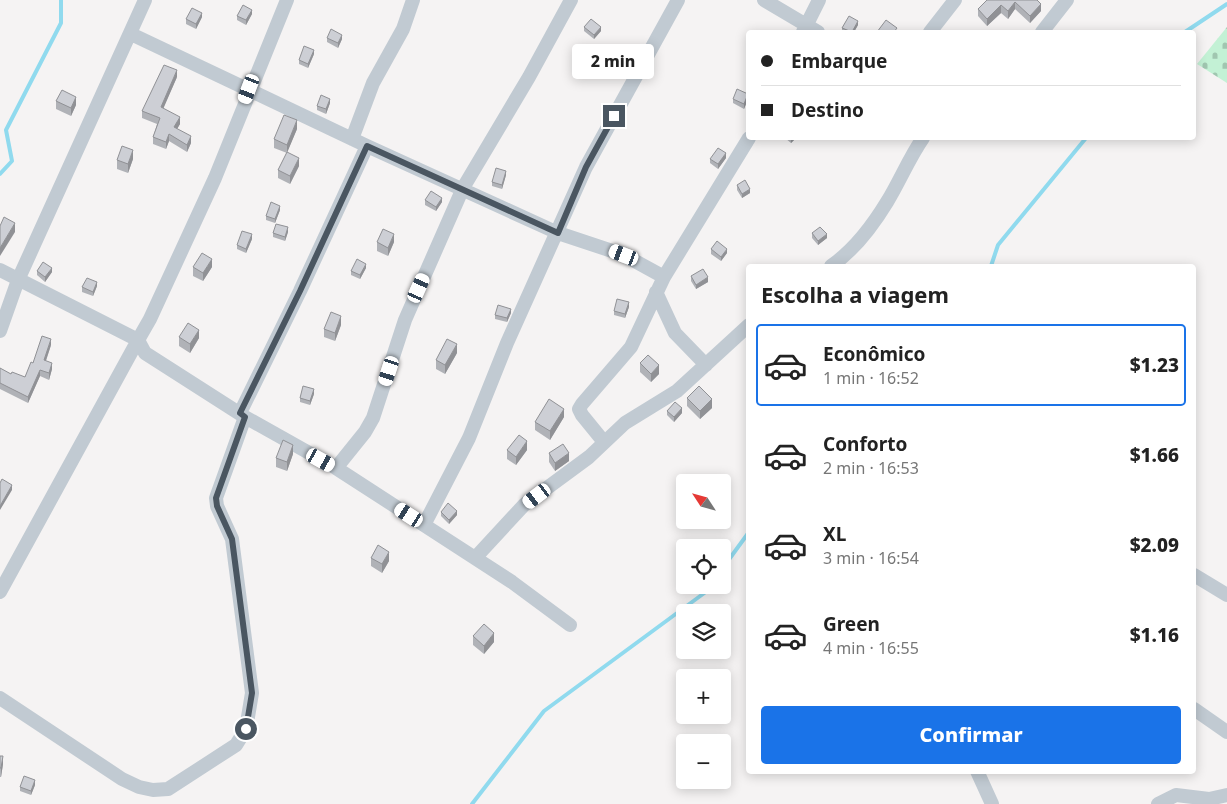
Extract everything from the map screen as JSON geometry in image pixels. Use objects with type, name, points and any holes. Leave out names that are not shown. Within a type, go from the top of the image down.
[{"type":"street","points":[[0,330],[18,280],[146,0]]},
{"type":"street","points":[[0,592],[150,319],[215,178],[249,89],[287,0]]},
{"type":"street","points":[[352,139],[373,83],[403,29],[413,0]]},
{"type":"street","points":[[336,468],[365,432],[372,418],[406,320],[463,188],[529,78],[571,0]]},
{"type":"street","points":[[424,525],[469,438],[507,343],[586,167],[678,0]]},
{"type":"street","points":[[764,0],[809,30],[818,0]]},
{"type":"street","points":[[932,30],[955,0]]},
{"type":"street","points":[[1044,30],[1067,0]]},
{"type":"street","points":[[131,34],[367,146],[463,188],[558,233],[624,255],[664,277]]},
{"type":"street","points":[[604,442],[579,409],[631,347],[664,277],[749,140]]},
{"type":"street","points":[[833,264],[874,221],[888,201],[909,158],[922,140]]},
{"type":"street","points":[[0,698],[122,779],[139,787],[154,790],[168,788],[236,745],[246,729],[252,693],[232,539],[217,506],[216,498],[242,415],[367,146]]},
{"type":"street","points":[[0,270],[138,340],[145,353],[242,415],[336,468],[475,558],[570,625]]},
{"type":"street","points":[[656,292],[675,333],[706,365]]},
{"type":"street","points":[[475,558],[524,505],[589,457],[625,423],[677,390],[746,328]]},
{"type":"street","points":[[1196,576],[1227,596]]},
{"type":"street","points":[[1196,710],[1227,732]]},
{"type":"street","points":[[978,774],[992,804]]},
{"type":"street","points":[[1158,804],[1176,795],[1209,799],[1227,795]]},
{"type":"green space","points":[[1227,27],[1227,83],[1197,64]]},
{"type":"building","points":[[987,0],[1037,0],[1041,4],[1030,16],[1015,2],[1008,11],[1001,5],[987,19],[978,9]]},
{"type":"building","points":[[243,5],[252,10],[246,20],[237,16]]},
{"type":"building","points":[[192,8],[202,13],[196,24],[186,19]]},
{"type":"building","points":[[849,16],[858,21],[853,30],[842,28]]},
{"type":"building","points":[[591,19],[601,27],[594,35],[584,27]]},
{"type":"building","points":[[886,20],[897,28],[896,30],[878,30]]},
{"type":"building","points":[[331,29],[342,35],[338,43],[327,38]]},
{"type":"building","points":[[304,46],[314,50],[308,64],[299,60]]},
{"type":"building","points":[[164,65],[177,70],[161,107],[180,117],[174,127],[191,136],[187,145],[169,134],[166,142],[153,137],[160,118],[142,111]]},
{"type":"building","points":[[737,89],[746,93],[744,104],[733,99]]},
{"type":"building","points":[[62,90],[76,97],[71,108],[56,101]]},
{"type":"building","points":[[321,95],[330,99],[326,109],[317,106]]},
{"type":"building","points":[[284,115],[297,120],[287,145],[274,139]]},
{"type":"building","points":[[122,146],[133,150],[128,164],[117,160]]},
{"type":"building","points":[[718,148],[726,153],[718,164],[710,159]]},
{"type":"building","points":[[287,152],[299,158],[290,176],[278,170]]},
{"type":"building","points":[[496,168],[506,171],[502,185],[492,182]]},
{"type":"building","points":[[745,180],[750,189],[742,194],[737,185]]},
{"type":"building","points":[[431,191],[442,198],[436,207],[425,200]]},
{"type":"building","points":[[271,202],[280,206],[275,219],[266,216]]},
{"type":"building","points":[[4,217],[15,223],[0,248],[0,226]]},
{"type":"building","points":[[276,224],[288,227],[285,237],[273,233]]},
{"type":"building","points":[[820,227],[827,234],[818,241],[812,233]]},
{"type":"building","points":[[383,229],[394,234],[388,248],[377,242]]},
{"type":"building","points":[[242,231],[252,234],[246,249],[237,245]]},
{"type":"building","points":[[717,241],[727,249],[721,257],[711,249]]},
{"type":"building","points":[[202,253],[212,259],[203,273],[193,267]]},
{"type":"building","points":[[357,259],[366,264],[360,275],[351,271]]},
{"type":"building","points":[[43,262],[52,268],[45,277],[37,271]]},
{"type":"building","points":[[703,269],[708,277],[696,285],[691,276]]},
{"type":"building","points":[[87,278],[97,282],[93,292],[82,287]]},
{"type":"building","points":[[617,299],[629,302],[625,314],[614,311]]},
{"type":"building","points":[[498,305],[511,309],[507,318],[495,315]]},
{"type":"building","points":[[331,312],[341,316],[335,333],[324,329]]},
{"type":"building","points":[[188,323],[199,330],[190,344],[179,337]]},
{"type":"building","points":[[42,336],[51,339],[44,360],[52,363],[49,373],[40,370],[28,397],[0,383],[0,368],[11,374],[12,372],[25,377],[31,362],[33,363]]},
{"type":"building","points":[[447,339],[457,344],[445,365],[436,360]]},
{"type":"building","points":[[648,355],[659,365],[651,374],[640,363]]},
{"type":"building","points":[[303,386],[314,389],[310,401],[300,398]]},
{"type":"building","points":[[699,386],[712,399],[700,411],[687,398]]},
{"type":"building","points":[[549,399],[564,409],[550,431],[535,422]]},
{"type":"building","points":[[675,402],[682,408],[674,417],[667,411]]},
{"type":"building","points":[[519,435],[527,441],[516,457],[507,450]]},
{"type":"building","points":[[283,440],[293,445],[287,462],[276,458]]},
{"type":"building","points":[[563,444],[569,453],[555,463],[549,453]]},
{"type":"building","points":[[2,479],[12,485],[0,506],[0,483]]},
{"type":"building","points":[[448,503],[457,511],[449,520],[441,512]]},
{"type":"building","points":[[378,545],[389,552],[382,564],[371,558]]},
{"type":"building","points":[[484,624],[494,633],[484,646],[473,636]]},
{"type":"building","points":[[0,756],[3,756],[1,768],[0,768]]},
{"type":"building","points":[[24,776],[35,780],[31,791],[20,787]]},
{"type":"waterway","points":[[0,174],[12,161],[6,130],[61,23],[61,0]]},
{"type":"waterway","points":[[1188,30],[1227,4]]},
{"type":"waterway","points":[[992,264],[998,245],[1084,140]]},
{"type":"waterway","points":[[731,557],[746,536]]},
{"type":"waterway","points":[[472,804],[544,711],[703,594]]},
{"type":"route","points":[[246,729],[252,693],[235,575],[232,539],[217,506],[216,498],[245,417],[240,413],[300,291],[367,146],[463,188],[558,233],[586,167],[614,116]]}]
